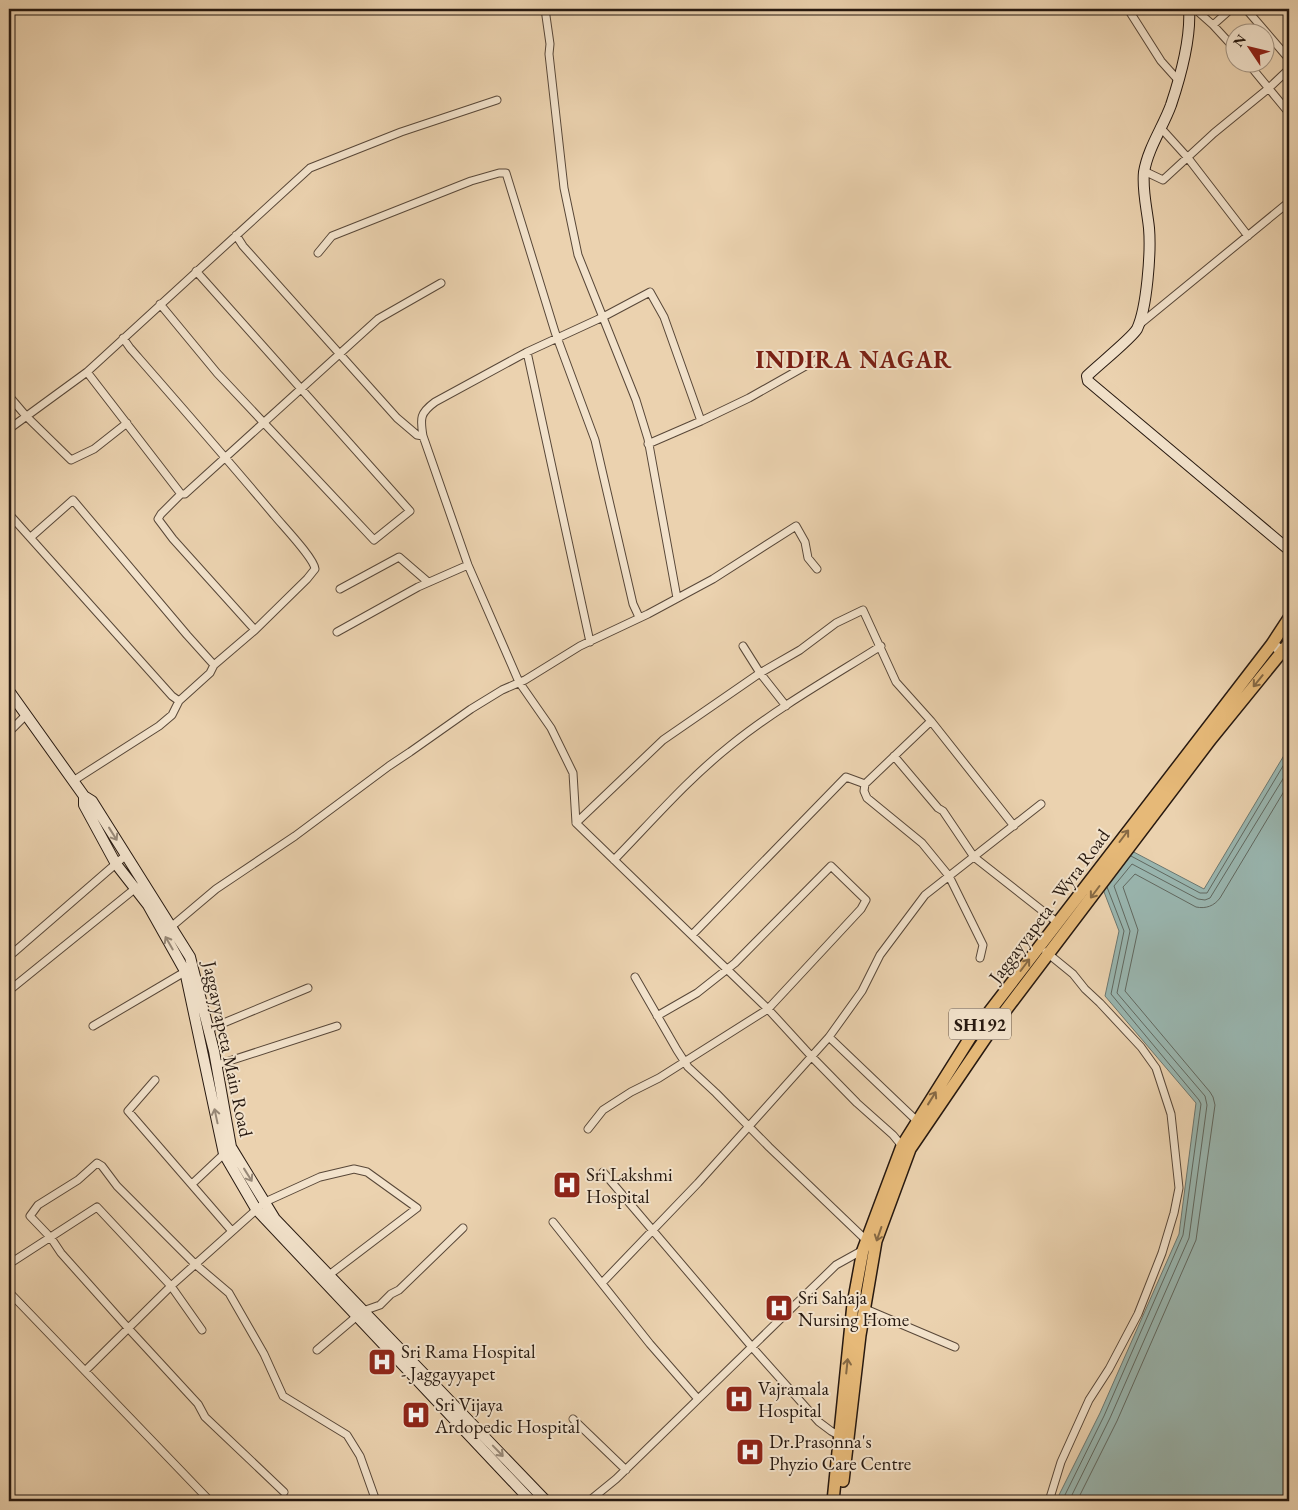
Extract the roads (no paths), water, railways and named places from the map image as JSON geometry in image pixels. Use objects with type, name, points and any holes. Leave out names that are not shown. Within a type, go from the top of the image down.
[{"type":"main road","points":[[1189,9],[1189,33],[1178,80],[1144,171],[1143,184],[1149,230],[1149,264],[1142,312],[1138,326],[1131,336],[1088,376],[1088,381],[1289,550]]},
{"type":"main road","name":"Jaggayyapeta - Wyra Road","points":[[833,1501],[853,1304],[864,1245],[902,1146],[973,1033],[1044,950],[1058,923],[1272,644],[1289,618]]},
{"type":"main road","points":[[1272,644],[1287,650]]},
{"type":"main road","name":"SH192","points":[[840,1501],[865,1308],[876,1241],[910,1148],[1044,950],[1211,739],[1287,650]]},
{"type":"main road","name":"Jaggayyapeta Main Road","points":[[9,691],[84,796],[92,801],[126,855],[140,885],[171,927],[190,957],[189,969],[209,1029],[217,1065],[227,1150],[275,1219],[329,1275],[360,1313],[546,1501]]},
{"type":"main road","points":[[84,796],[84,805],[116,864],[140,885],[148,905],[189,969],[227,1150],[256,1209],[360,1313],[531,1501]]},
{"type":"street","points":[[545,9],[564,188],[578,255],[636,400],[648,444],[677,598]]},
{"type":"street","points":[[1128,9],[1161,61],[1178,80]]},
{"type":"street","points":[[1195,9],[1214,25],[1226,39]]},
{"type":"street","points":[[1214,25],[1231,9]]},
{"type":"street","points":[[1246,9],[1289,59]]},
{"type":"street","points":[[1144,171],[1163,180],[1214,133],[1289,69]]},
{"type":"street","points":[[1255,72],[1289,113]]},
{"type":"street","points":[[9,429],[87,372],[310,168],[401,132],[497,100]]},
{"type":"street","points":[[1160,127],[1188,158],[1248,236]]},
{"type":"street","points":[[318,253],[332,236],[471,181],[499,173],[506,173],[558,339],[595,440],[633,604],[639,617]]},
{"type":"street","points":[[1138,326],[1289,202]]},
{"type":"street","points":[[236,235],[243,246],[397,418],[417,435],[423,436]]},
{"type":"street","points":[[160,304],[217,373],[374,540],[410,511],[196,271]]},
{"type":"street","points":[[255,630],[158,519],[181,494],[185,494],[226,458],[378,319],[441,283]]},
{"type":"street","points":[[700,421],[664,316],[650,292],[558,339],[527,352],[435,402],[426,409],[421,417],[423,436],[468,566],[519,682],[551,728],[573,773],[576,822],[768,1009],[812,1057],[902,1146]]},
{"type":"street","points":[[73,780],[159,726],[172,715],[179,701],[210,673],[214,665],[255,630],[307,580],[315,569],[314,565],[226,458],[123,338]]},
{"type":"street","points":[[527,352],[590,642]]},
{"type":"street","points":[[648,444],[750,398],[818,359]]},
{"type":"street","points":[[87,372],[181,494]]},
{"type":"street","points":[[9,396],[26,416],[71,460],[94,449],[127,423]]},
{"type":"street","points":[[31,537],[73,500],[214,665]]},
{"type":"street","points":[[9,514],[109,627],[172,696],[179,701]]},
{"type":"street","points":[[171,927],[216,889],[295,836],[389,766],[471,709],[590,642],[648,614],[713,579],[796,526],[805,542],[808,558],[817,569]]},
{"type":"street","points":[[340,589],[399,557],[428,582]]},
{"type":"street","points":[[337,632],[428,582],[468,566]]},
{"type":"street","points":[[576,822],[663,740],[760,673],[800,650],[836,623],[863,610],[896,682],[931,722],[1014,826]]},
{"type":"street","points":[[743,646],[760,673],[786,706]]},
{"type":"street","points":[[614,860],[703,770],[731,745],[786,706],[881,646]]},
{"type":"street","points":[[9,732],[26,715]]},
{"type":"street","points":[[931,722],[865,784],[864,791],[867,798],[922,844],[949,876],[983,945],[980,958]]},
{"type":"street","points":[[894,756],[938,808],[944,811],[974,857],[1058,923]]},
{"type":"street","points":[[692,935],[846,777],[865,784]]},
{"type":"street","points":[[602,1283],[750,1126],[829,1037],[862,991],[880,956],[925,895],[1041,804]]},
{"type":"street","points":[[13,953],[126,855]]},
{"type":"street","points":[[588,1129],[603,1110],[768,1009],[861,909],[866,900],[831,866],[727,969],[697,993],[658,1016]]},
{"type":"street","points":[[11,989],[140,885]]},
{"type":"street","points":[[1044,950],[1073,974],[1085,989],[1106,1008],[1141,1047],[1156,1068],[1171,1114],[1179,1188],[1162,1253],[1138,1314],[1109,1369],[1089,1400],[1061,1462],[1048,1501]]},
{"type":"street","points":[[93,1026],[189,969]]},
{"type":"street","points":[[589,1501],[626,1470],[836,1265],[864,1245],[750,1126],[688,1067],[635,977]]},
{"type":"street","points":[[209,1029],[308,988]]},
{"type":"street","points":[[217,1065],[337,1026]]},
{"type":"street","points":[[829,1037],[917,1121]]},
{"type":"street","points":[[155,1080],[128,1111],[231,1230]]},
{"type":"street","points":[[192,1184],[227,1150]]},
{"type":"street","points":[[284,1492],[205,1417],[198,1404],[128,1328],[30,1216],[38,1205],[78,1180],[97,1163],[102,1166],[117,1186],[195,1264],[229,1293],[264,1354],[283,1396],[347,1435],[360,1456],[376,1501]]},
{"type":"street","points":[[85,1370],[231,1230],[265,1202],[320,1177],[354,1169],[367,1172],[417,1208],[329,1275]]},
{"type":"street","points":[[603,1172],[752,1347],[820,1422],[831,1432],[840,1436]]},
{"type":"street","points":[[9,1264],[97,1206],[171,1286],[202,1330]]},
{"type":"street","points":[[553,1222],[650,1344],[698,1399]]},
{"type":"street","points":[[317,1350],[360,1313],[380,1304],[398,1290],[463,1228]]},
{"type":"street","points":[[9,1292],[210,1501]]},
{"type":"street","points":[[853,1304],[955,1347]]},
{"type":"street","points":[[573,1419],[626,1470]]},
{"type":"water","points":[[1289,747],[1289,1501],[1056,1501],[1100,1413],[1179,1234],[1196,1103],[1105,996],[1119,931],[1101,884],[1128,849],[1204,889]]},
{"type":"place","name":"Sri Lakshmi Hospital","points":[[567,1185]]},
{"type":"place","name":"Sri Sahaja Nursing Home","points":[[779,1308]]},
{"type":"place","name":"Sri Rama Hospital - Jaggayyapet","points":[[382,1362]]},
{"type":"place","name":"Vajramala Hospital","points":[[739,1399]]},
{"type":"place","name":"Sri Vijaya Ardopedic Hospital","points":[[416,1415]]},
{"type":"place","name":"Dr.Prasonna's Phyzio Care Centre","points":[[750,1452]]},
{"type":"district","name":"INDIRA NAGAR","points":[[854,359]]}]
